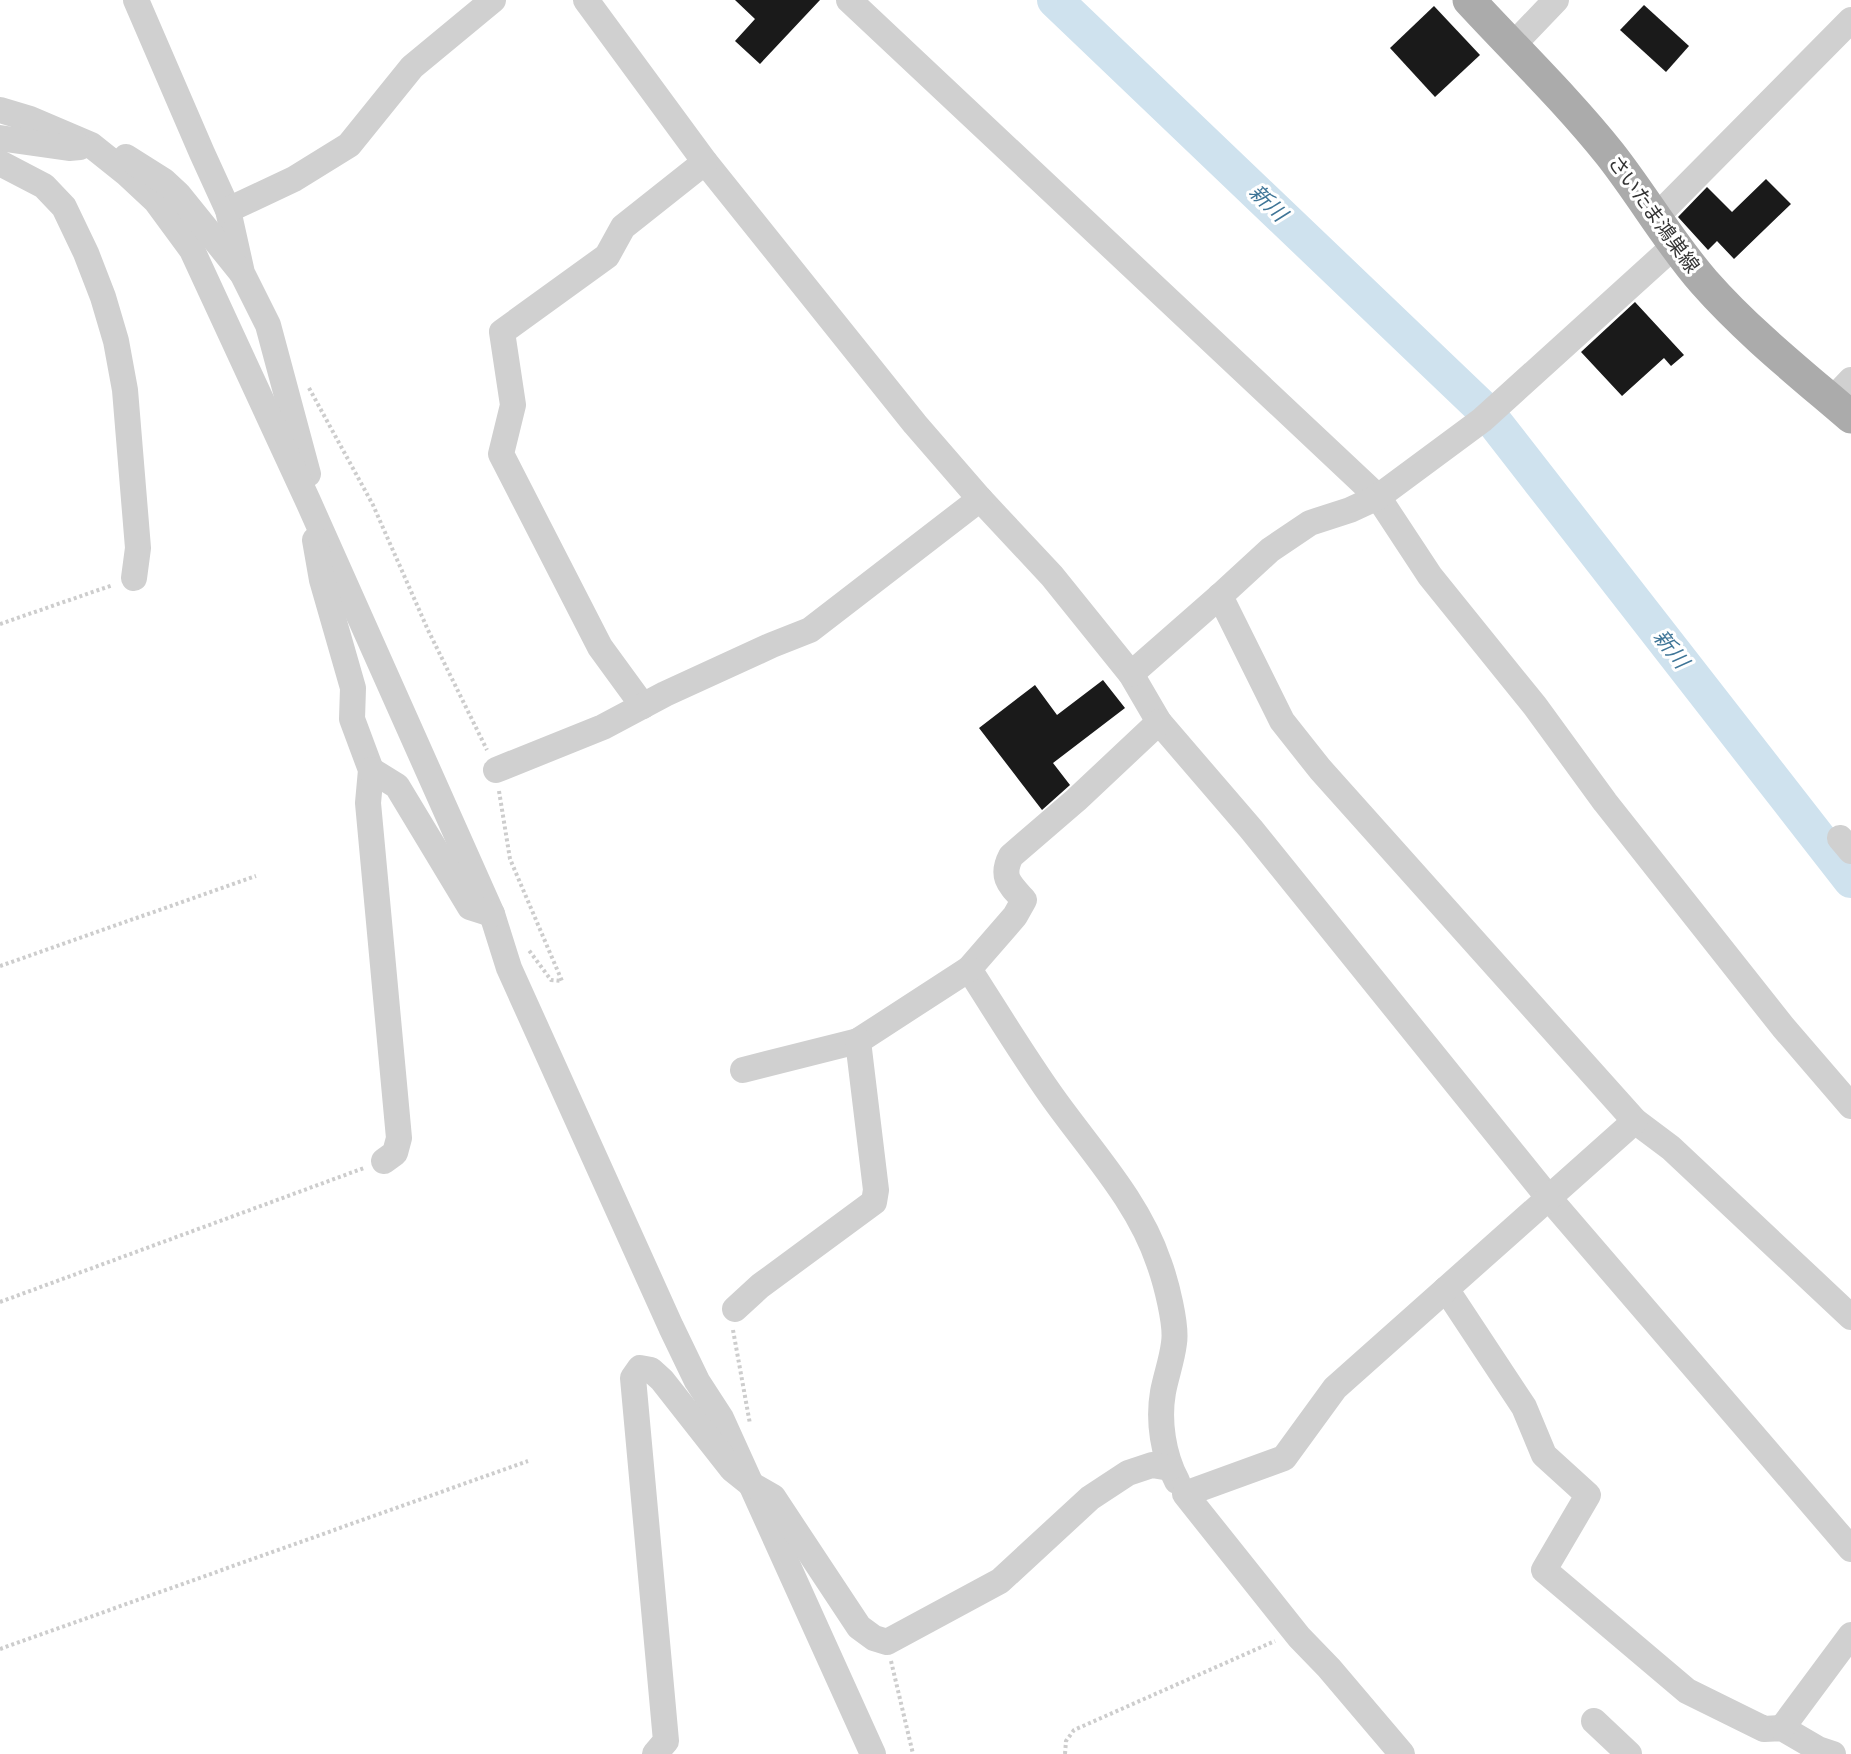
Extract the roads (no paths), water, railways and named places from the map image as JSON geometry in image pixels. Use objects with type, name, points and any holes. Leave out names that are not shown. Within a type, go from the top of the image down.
[{"type":"main road","name":"さいたま鴻巣線","points":[[1469,0],[1581,119],[1611,155],[1674,246],[1704,282],[1744,324],[1845,399]]},
{"type":"street","points":[[136,0],[228,210],[242,273]]},
{"type":"street","points":[[228,210],[294,178],[349,145],[412,67],[494,0]]},
{"type":"street","points":[[586,0],[705,162],[915,424],[980,499],[1052,576],[1131,674],[1159,722],[1251,830],[1548,1197],[1851,1549]]},
{"type":"street","points":[[849,0],[1378,497],[1430,576],[1535,706],[1605,802],[1783,1027],[1851,1107]]},
{"type":"street","points":[[1513,45],[1556,0]]},
{"type":"street","points":[[1656,217],[1851,21]]},
{"type":"street","points":[[0,110],[30,119],[91,145],[113,149],[164,181],[178,194],[242,273],[268,325],[308,474],[308,501],[322,580],[353,688],[352,719],[371,770],[368,803],[399,1138],[395,1153],[384,1161]]},
{"type":"street","points":[[0,138],[69,148],[91,145],[156,201],[192,250],[308,501],[492,914],[509,968],[671,1327],[697,1381],[721,1418],[873,1754]]},
{"type":"street","points":[[643,706],[600,646],[501,454],[513,405],[502,332],[608,256],[623,227],[705,162]]},
{"type":"street","points":[[0,163],[44,186],[64,207],[86,253],[103,297],[116,341],[125,390],[138,548],[134,579]]},
{"type":"street","points":[[1131,674],[1270,550],[1310,523],[1350,510],[1378,497],[1482,420],[1674,246]]},
{"type":"street","points":[[496,770],[603,727],[772,645],[810,630],[980,499]]},
{"type":"street","points":[[1220,596],[1282,721],[1320,769],[1635,1121],[1671,1149],[1851,1317]]},
{"type":"street","points":[[743,1070],[858,1041],[969,969],[1015,916],[1024,900],[1006,879],[1005,867],[1011,856],[1076,800],[1159,722]]},
{"type":"street","points":[[371,770],[397,786],[470,907],[492,914]]},
{"type":"street","points":[[969,969],[1050,1094],[1145,1227],[1160,1264],[1174,1325],[1175,1342],[1163,1394],[1162,1409],[1164,1443],[1170,1468],[1185,1494],[1295,1632],[1329,1668],[1402,1754]]},
{"type":"street","points":[[735,1309],[760,1286],[874,1202],[876,1190],[858,1041]]},
{"type":"street","points":[[1185,1494],[1284,1458],[1335,1388],[1635,1121]]},
{"type":"street","points":[[1446,1289],[1524,1407],[1544,1455],[1588,1495],[1544,1570],[1687,1691],[1764,1729],[1782,1728],[1818,1749],[1833,1754]]},
{"type":"street","points":[[655,1754],[666,1741],[633,1378],[640,1368],[651,1370],[662,1380],[732,1470],[773,1497],[860,1627],[874,1638],[887,1642],[1000,1581],[1090,1498],[1128,1473],[1152,1465],[1170,1468]]},
{"type":"street","points":[[1782,1728],[1851,1635]]},
{"type":"street","points":[[1594,1721],[1629,1754]]},
{"type":"waterway","name":"新川","points":[[1055,0],[1480,406]]},
{"type":"waterway","name":"新川","points":[[1492,419],[1851,880]]}]
